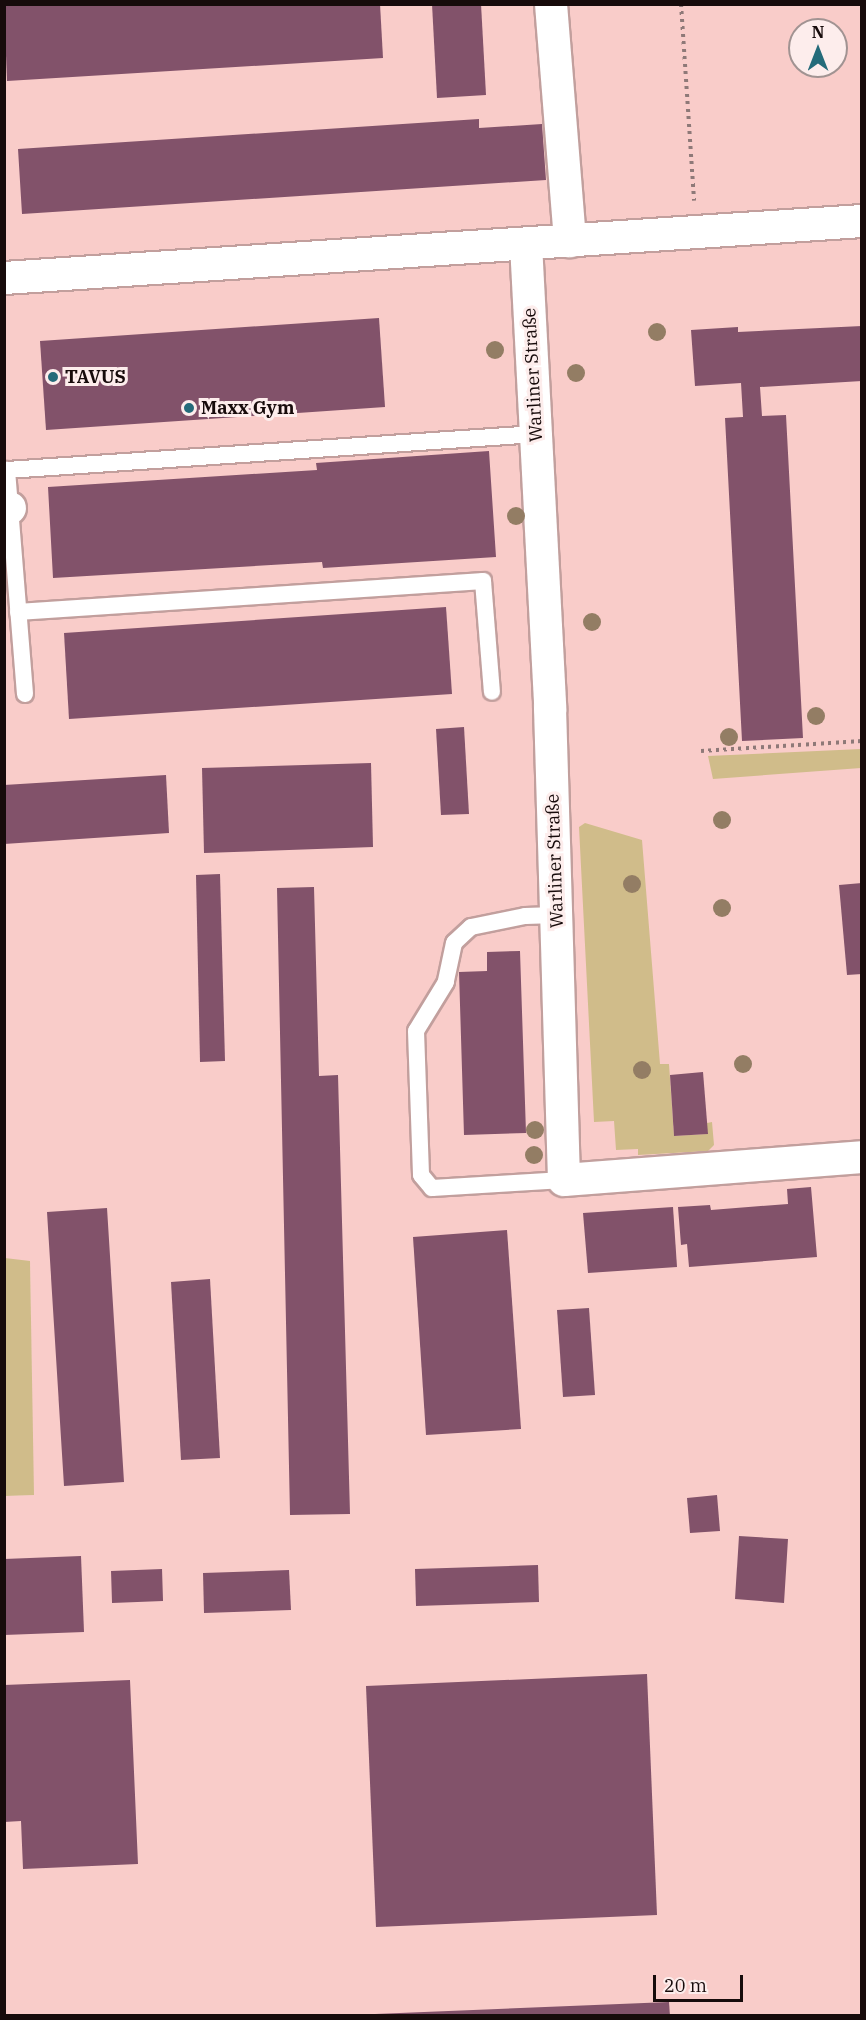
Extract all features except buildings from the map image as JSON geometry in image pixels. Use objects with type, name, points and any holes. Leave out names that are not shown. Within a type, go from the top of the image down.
[{"type":"street","points":[[551,4],[570,240]]},
{"type":"street","points":[[4,279],[861,221]]},
{"type":"street","name":"Warliner Straße","points":[[526,243],[537,434],[564,1180]]},
{"type":"street","points":[[564,1180],[861,1157]]},
{"type":"lane","points":[[25,694],[7,508],[8,470],[537,434]]},
{"type":"lane","points":[[18,612],[483,581],[492,692]]},
{"type":"lane","points":[[556,915],[525,916],[471,927],[454,943],[446,982],[416,1031],[421,1174],[432,1188],[564,1180]]},
{"type":"path","points":[[681,4],[694,194]]},
{"type":"path","points":[[701,751],[861,741]]},
{"type":"shaded area","points":[[5,5],[861,5],[861,2015],[5,2015],[4,1496],[33,1495],[30,1262],[4,1258]]},
{"type":"shaded area","points":[[861,749],[861,768],[713,779],[708,756]]},
{"type":"shaded area","points":[[585,823],[642,840],[660,1064],[669,1064],[674,1136],[707,1134],[707,1123],[712,1122],[714,1145],[708,1151],[638,1155],[638,1149],[616,1150],[614,1121],[594,1122],[579,827]]},
{"type":"shaded area","points":[[5,1258],[30,1261],[34,1495],[5,1496]]},
{"type":"place","name":"TAVUS","points":[[53,377]]},
{"type":"place","name":"Maxx Gym","points":[[189,408]]}]
